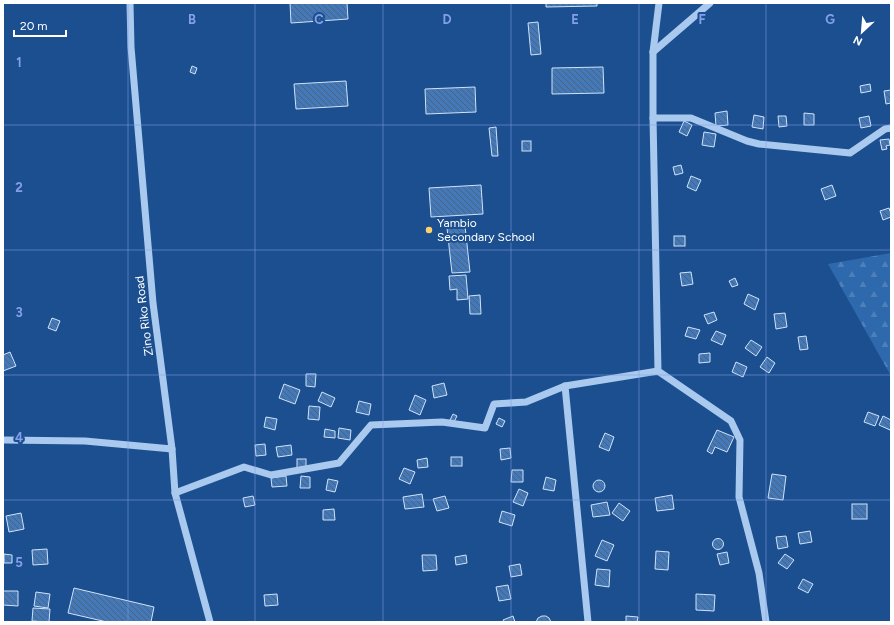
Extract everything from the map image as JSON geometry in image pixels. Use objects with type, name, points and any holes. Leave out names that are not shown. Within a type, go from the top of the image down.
[{"type":"street","name":"Zino Riko Road","points":[[130,3],[131,47],[153,303],[172,449],[175,493],[210,622]]},
{"type":"street","points":[[658,371],[653,52],[659,3]]},
{"type":"street","points":[[653,52],[710,3]]},
{"type":"street","points":[[653,118],[691,118],[747,141],[759,144],[850,152],[885,129],[891,128]]},
{"type":"street","points":[[175,493],[244,467],[271,475],[339,463],[371,425],[442,422],[485,428],[494,404],[526,402],[565,386],[658,371],[732,421],[740,440],[739,497],[759,573],[766,622]]},
{"type":"street","points":[[565,386],[588,622]]},
{"type":"street","points":[[3,440],[85,441],[172,449]]},
{"type":"green space","points":[[891,253],[891,376],[828,264]]},
{"type":"building","points":[[290,3],[347,3],[348,19],[291,23]]},
{"type":"building","points":[[546,3],[597,3],[597,6],[546,7]]},
{"type":"building","points":[[538,22],[541,54],[531,55],[528,23]]},
{"type":"building","points":[[192,66],[197,68],[195,74],[190,72]]},
{"type":"building","points":[[603,67],[604,93],[552,94],[552,68]]},
{"type":"building","points":[[346,81],[348,106],[296,109],[294,84]]},
{"type":"building","points":[[870,84],[871,91],[861,93],[860,86]]},
{"type":"building","points":[[475,87],[476,112],[426,114],[425,89]]},
{"type":"building","points":[[891,90],[891,103],[886,104],[884,91]]},
{"type":"building","points":[[727,111],[728,125],[716,126],[715,113]]},
{"type":"building","points":[[804,113],[814,114],[814,125],[804,125]]},
{"type":"building","points":[[754,115],[764,117],[763,129],[752,127]]},
{"type":"building","points":[[778,116],[786,116],[787,126],[779,127]]},
{"type":"building","points":[[869,116],[871,126],[861,128],[859,118]]},
{"type":"building","points":[[684,121],[692,125],[687,136],[679,132]]},
{"type":"building","points":[[496,127],[498,156],[492,156],[489,128]]},
{"type":"building","points":[[704,132],[716,134],[714,147],[702,145]]},
{"type":"building","points":[[889,139],[890,145],[886,146],[887,149],[882,150],[880,140]]},
{"type":"building","points":[[522,141],[531,141],[531,151],[522,151]]},
{"type":"building","points":[[681,165],[683,173],[675,175],[673,167]]},
{"type":"building","points":[[691,176],[701,180],[696,191],[687,187]]},
{"type":"building","points":[[481,185],[483,214],[431,217],[429,188]]},
{"type":"building","points":[[832,185],[836,196],[825,200],[821,189]]},
{"type":"building","points":[[889,208],[891,217],[883,220],[880,211]]},
{"type":"building","points":[[465,226],[470,272],[452,273],[447,228]]},
{"type":"building","points":[[674,236],[685,236],[685,246],[674,246]]},
{"type":"building","points":[[691,272],[693,284],[682,286],[680,273]]},
{"type":"building","points":[[466,275],[468,299],[457,300],[457,289],[450,290],[449,276]]},
{"type":"building","points":[[735,278],[738,285],[732,287],[729,281]]},
{"type":"building","points":[[748,294],[759,299],[755,310],[744,304]]},
{"type":"building","points":[[480,295],[481,314],[470,314],[469,296]]},
{"type":"building","points":[[714,312],[717,320],[708,324],[704,315]]},
{"type":"building","points":[[785,313],[787,327],[776,329],[774,314]]},
{"type":"building","points":[[52,318],[60,321],[56,331],[48,328]]},
{"type":"building","points":[[688,327],[700,330],[696,339],[685,336]]},
{"type":"building","points":[[716,331],[726,335],[722,345],[711,340]]},
{"type":"building","points":[[806,336],[808,349],[800,350],[798,337]]},
{"type":"building","points":[[751,340],[762,347],[756,356],[745,348]]},
{"type":"building","points":[[10,352],[16,366],[3,371],[3,355]]},
{"type":"building","points":[[710,353],[710,362],[699,363],[699,354]]},
{"type":"building","points":[[767,357],[775,363],[769,373],[760,367]]},
{"type":"building","points":[[736,362],[747,367],[743,377],[732,372]]},
{"type":"building","points":[[306,374],[316,374],[315,387],[306,386]]},
{"type":"building","points":[[444,383],[447,395],[434,398],[432,386]]},
{"type":"building","points":[[284,384],[300,390],[295,404],[279,398]]},
{"type":"building","points":[[322,392],[335,398],[331,407],[318,401]]},
{"type":"building","points":[[415,395],[426,400],[420,415],[409,410]]},
{"type":"building","points":[[359,401],[371,404],[369,415],[356,412]]},
{"type":"building","points":[[309,406],[320,407],[319,420],[308,419]]},
{"type":"building","points":[[868,412],[879,416],[875,426],[864,422]]},
{"type":"building","points":[[453,414],[457,416],[454,422],[450,420]]},
{"type":"building","points":[[883,416],[891,420],[890,430],[879,425]]},
{"type":"building","points":[[266,417],[277,419],[275,430],[264,427]]},
{"type":"building","points":[[499,418],[505,421],[502,427],[496,424]]},
{"type":"building","points":[[339,428],[351,430],[350,440],[338,438]]},
{"type":"building","points":[[325,429],[335,431],[335,438],[324,437]]},
{"type":"building","points":[[717,430],[734,437],[727,452],[715,447],[712,454],[707,451]]},
{"type":"building","points":[[605,433],[614,437],[609,451],[599,447]]},
{"type":"building","points":[[265,444],[266,455],[256,456],[255,445]]},
{"type":"building","points":[[291,445],[292,455],[278,457],[276,447]]},
{"type":"building","points":[[510,448],[511,458],[501,460],[500,449]]},
{"type":"building","points":[[451,457],[462,457],[462,466],[451,466]]},
{"type":"building","points":[[427,458],[428,467],[418,468],[417,460]]},
{"type":"building","points":[[297,459],[306,459],[306,468],[297,468]]},
{"type":"building","points":[[404,468],[415,472],[410,484],[399,479]]},
{"type":"building","points":[[512,470],[523,470],[523,482],[511,482]]},
{"type":"building","points":[[772,474],[786,476],[783,500],[768,498]]},
{"type":"building","points":[[286,476],[287,486],[272,487],[271,478]]},
{"type":"building","points":[[301,476],[310,477],[310,488],[300,488]]},
{"type":"building","points":[[546,477],[556,480],[554,491],[543,489]]},
{"type":"building","points":[[328,479],[338,481],[335,492],[326,490]]},
{"type":"building","points":[[599,480],[603,482],[605,486],[603,490],[599,492],[595,490],[593,486],[595,482]]},
{"type":"building","points":[[519,489],[528,493],[523,506],[513,502]]},
{"type":"building","points":[[422,494],[424,507],[405,509],[403,497]]},
{"type":"building","points":[[672,495],[674,509],[657,511],[655,498]]},
{"type":"building","points":[[253,496],[255,505],[245,507],[243,498]]},
{"type":"building","points":[[445,496],[449,508],[437,511],[433,499]]},
{"type":"building","points":[[607,502],[610,515],[593,517],[591,505]]},
{"type":"building","points":[[619,503],[630,511],[623,521],[612,513]]},
{"type":"building","points":[[852,504],[867,504],[867,519],[852,519]]},
{"type":"building","points":[[334,509],[335,520],[323,520],[323,510]]},
{"type":"building","points":[[502,511],[515,515],[512,526],[499,522]]},
{"type":"building","points":[[21,513],[24,529],[9,532],[6,516]]},
{"type":"building","points":[[810,531],[812,542],[800,544],[798,533]]},
{"type":"building","points":[[786,536],[788,547],[778,549],[776,537]]},
{"type":"building","points":[[718,538],[722,540],[724,544],[722,548],[718,550],[714,548],[712,544],[714,540]]},
{"type":"building","points":[[602,540],[614,545],[607,561],[595,556]]},
{"type":"building","points":[[47,549],[48,564],[33,565],[32,550]]},
{"type":"building","points":[[656,551],[669,552],[668,570],[655,569]]},
{"type":"building","points":[[727,552],[729,563],[720,565],[717,554]]},
{"type":"building","points":[[4,554],[12,555],[12,563],[4,563]]},
{"type":"building","points":[[785,554],[794,560],[787,569],[778,563]]},
{"type":"building","points":[[422,555],[436,555],[437,570],[423,571]]},
{"type":"building","points":[[466,555],[467,563],[456,565],[455,557]]},
{"type":"building","points":[[520,564],[522,575],[511,577],[509,566]]},
{"type":"building","points":[[597,569],[610,570],[609,587],[595,585]]},
{"type":"building","points":[[803,579],[813,584],[808,593],[798,588]]},
{"type":"building","points":[[508,585],[511,599],[499,601],[496,587]]},
{"type":"building","points":[[74,588],[154,607],[151,622],[107,622],[68,613]]},
{"type":"building","points":[[3,591],[18,591],[18,606],[3,605]]},
{"type":"building","points":[[36,592],[50,594],[48,608],[34,606]]},
{"type":"building","points":[[277,594],[278,605],[265,606],[264,595]]},
{"type":"building","points":[[696,594],[715,595],[714,611],[696,610]]},
{"type":"building","points":[[33,608],[50,609],[49,622],[32,621]]},
{"type":"building","points":[[513,616],[515,622],[504,622],[503,620]]},
{"type":"building","points":[[542,616],[549,618],[551,622],[536,622],[538,618]]},
{"type":"building","points":[[626,616],[638,617],[637,622],[626,622]]},
{"type":"place","name":"Yambio Secondary School","points":[[429,230]]}]
